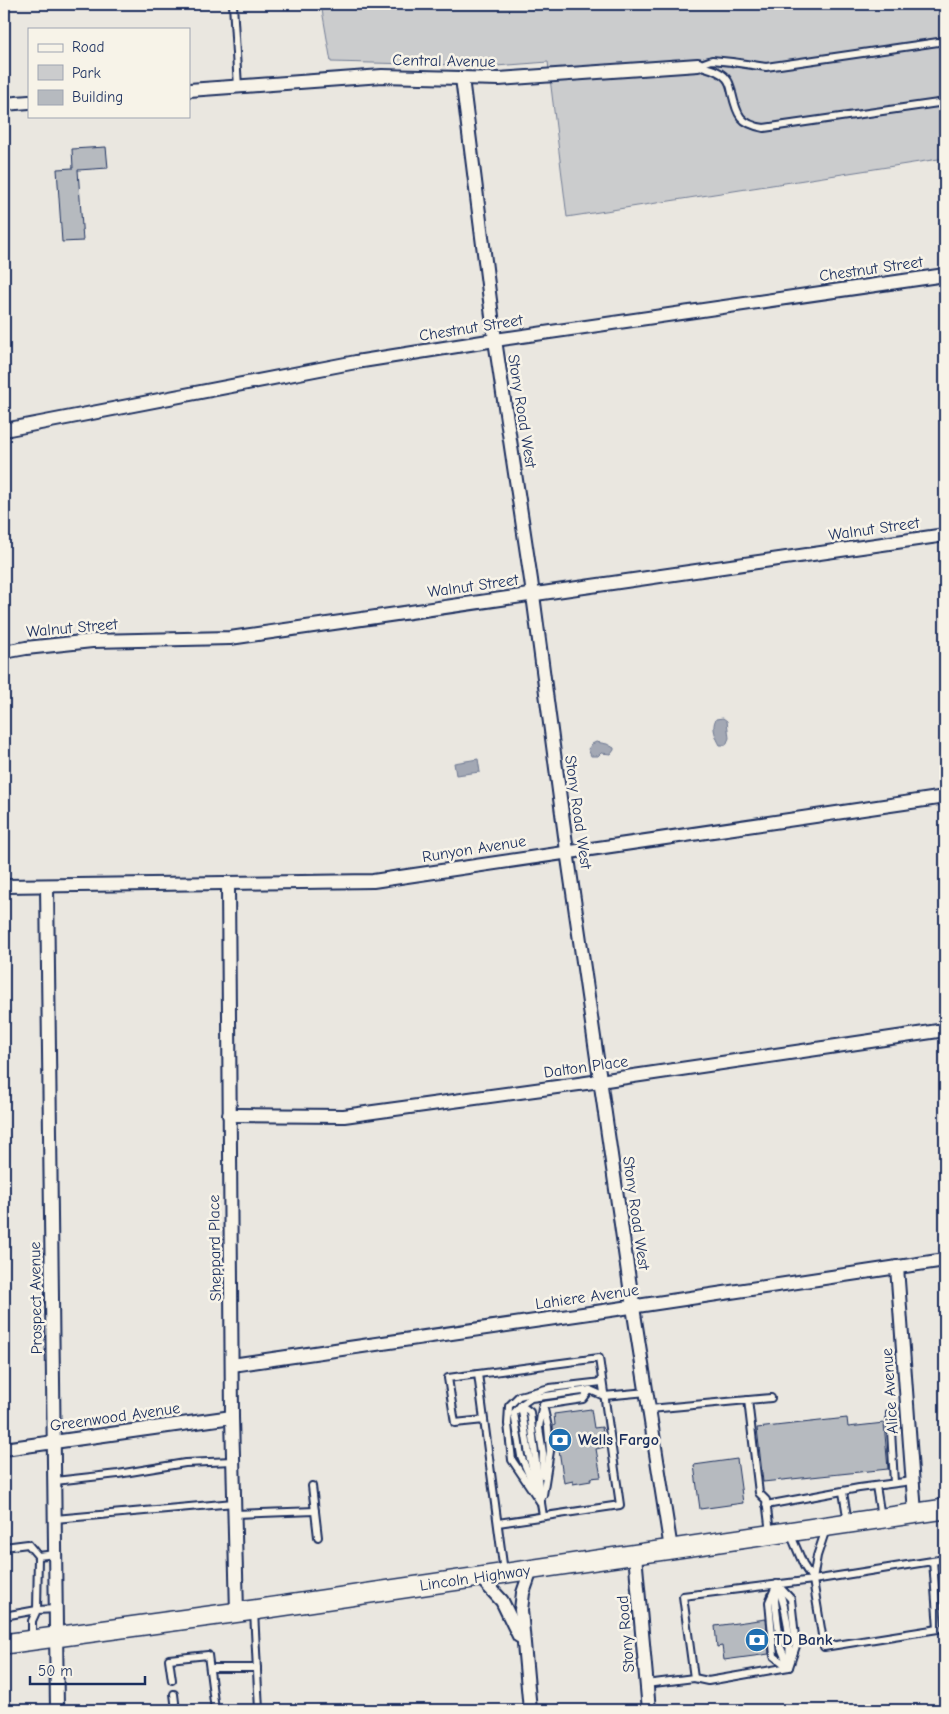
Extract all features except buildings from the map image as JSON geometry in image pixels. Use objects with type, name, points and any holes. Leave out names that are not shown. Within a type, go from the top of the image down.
[{"type":"main road","name":"Lincoln Highway","points":[[4,1644],[504,1574],[945,1509]]},
{"type":"street","name":"Central Avenue","points":[[190,90],[382,76],[499,79],[698,65]]},
{"type":"street","name":"Stony Road West","points":[[462,78],[494,340],[532,593],[633,1307],[671,1549]]},
{"type":"street","points":[[4,104],[28,102]]},
{"type":"street","name":"Chestnut Street","points":[[4,430],[356,362],[494,340],[945,275]]},
{"type":"street","name":"Walnut Street","points":[[4,652],[92,641],[230,638],[945,535]]},
{"type":"street","name":"Runyon Avenue","points":[[4,886],[373,881],[945,797]]},
{"type":"street","name":"Sheppard Place","points":[[228,884],[234,1508],[245,1611]]},
{"type":"street","name":"Prospect Avenue","points":[[47,886],[58,1710]]},
{"type":"street","name":"Dalton Place","points":[[229,1115],[344,1116],[601,1081],[945,1030]]},
{"type":"street","name":"Lahiere Avenue","points":[[232,1364],[945,1260]]},
{"type":"street","name":"Alice Avenue","points":[[897,1267],[914,1513]]},
{"type":"street","name":"Greenwood Avenue","points":[[4,1449],[232,1417]]},
{"type":"street","name":"Stony Road","points":[[635,1555],[649,1710]]},
{"type":"street","points":[[530,1710],[521,1610],[523,1593],[531,1570]]},
{"type":"street","points":[[480,1577],[502,1601],[523,1646]]},
{"type":"lane","points":[[233,4],[238,87]]},
{"type":"lane","points":[[698,65],[712,60],[766,67],[945,41]]},
{"type":"lane","points":[[698,65],[718,71],[727,79],[740,117],[748,123],[764,128],[945,102]]},
{"type":"lane","points":[[484,1420],[455,1423],[448,1378],[599,1358],[620,1505],[498,1523]]},
{"type":"lane","points":[[478,1374],[504,1574]]},
{"type":"lane","points":[[541,1504],[512,1460],[508,1424],[510,1406],[519,1396],[550,1388],[602,1382]]},
{"type":"lane","points":[[543,1516],[529,1454],[521,1405],[531,1398],[590,1390],[604,1396],[647,1392]]},
{"type":"lane","points":[[541,1504],[550,1452],[548,1426],[543,1405],[583,1399],[590,1390]]},
{"type":"lane","points":[[650,1409],[771,1398]]},
{"type":"lane","points":[[748,1400],[759,1493],[766,1500],[771,1535]]},
{"type":"lane","points":[[890,1413],[894,1483]]},
{"type":"lane","points":[[55,1481],[118,1474],[185,1463],[233,1461]]},
{"type":"lane","points":[[766,1505],[912,1481]]},
{"type":"lane","points":[[312,1486],[318,1537]]},
{"type":"lane","points":[[876,1486],[881,1518]]},
{"type":"lane","points":[[844,1492],[848,1523]]},
{"type":"lane","points":[[55,1519],[234,1508],[315,1511]]},
{"type":"lane","points":[[826,1526],[813,1580],[824,1647],[938,1629],[933,1561]]},
{"type":"lane","points":[[789,1532],[804,1566],[813,1580]]},
{"type":"lane","points":[[4,1547],[28,1544],[38,1556],[37,1610],[32,1621],[32,1640]]},
{"type":"lane","points":[[38,1556],[56,1554]]},
{"type":"lane","points":[[694,1678],[683,1596],[813,1580],[945,1559]]},
{"type":"lane","points":[[777,1584],[775,1601],[778,1633]]},
{"type":"lane","points":[[777,1584],[769,1602],[774,1656],[789,1667]]},
{"type":"lane","points":[[777,1584],[783,1601],[790,1647],[789,1667]]},
{"type":"lane","points":[[4,1616],[37,1610],[57,1609]]},
{"type":"lane","points":[[245,1611],[257,1668],[259,1710]]},
{"type":"lane","points":[[781,1648],[789,1667]]},
{"type":"lane","points":[[172,1680],[169,1660],[208,1655],[215,1710]]},
{"type":"lane","points":[[646,1684],[694,1678],[708,1681],[789,1667]]},
{"type":"lane","points":[[210,1668],[257,1668]]},
{"type":"lane","points":[[174,1694],[176,1710]]},
{"type":"green space","points":[[321,4],[945,4],[945,158],[567,217],[548,62],[496,66],[331,62]]},
{"type":"shaded area","points":[[723,718],[727,721],[729,738],[726,745],[720,745],[714,725],[716,719]]},
{"type":"shaded area","points":[[596,742],[607,744],[614,748],[614,750],[611,754],[601,753],[598,756],[591,756],[588,749]]},
{"type":"shaded area","points":[[478,759],[480,772],[456,775],[454,763]]},
{"type":"place","name":"Wells Fargo","points":[[560,1440]]},
{"type":"place","name":"TD Bank","points":[[757,1640]]}]
